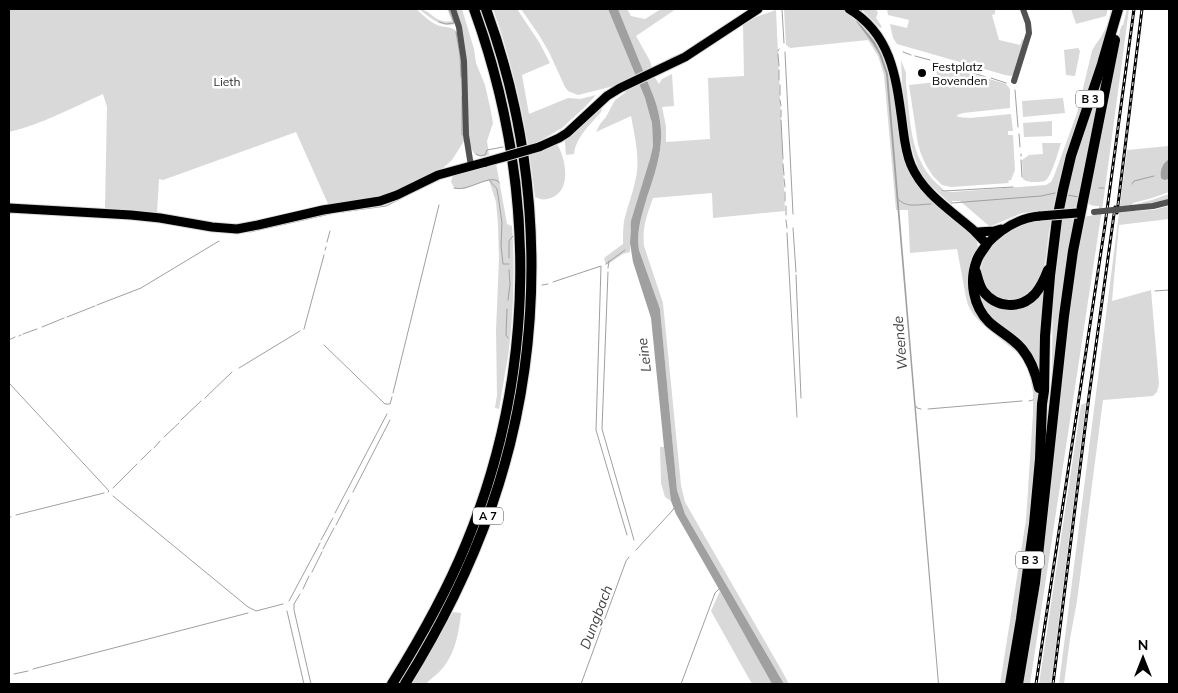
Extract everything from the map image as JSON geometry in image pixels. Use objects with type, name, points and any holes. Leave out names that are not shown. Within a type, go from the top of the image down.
[{"type":"highway","name":"A 7","points":[[392,684],[441,599],[475,522],[489,481],[500,439],[516,354],[521,268],[516,185],[511,144],[501,98],[489,53],[474,9]]},
{"type":"highway","name":"A 7","points":[[405,684],[452,601],[485,524],[499,484],[510,442],[520,399],[526,356],[532,269],[527,184],[513,101],[486,9]]},
{"type":"highway","name":"B 3","points":[[1010,684],[1034,524],[1044,391],[1045,336],[1052,262],[1062,195],[1071,156],[1119,9]]},
{"type":"highway","points":[[1046,479],[1072,251],[1078,213],[1114,45],[1119,9]]},
{"type":"highway","points":[[988,243],[977,260],[975,269],[973,284],[977,305],[989,322],[1016,342],[1031,361],[1037,376],[1042,404]]},
{"type":"highway","points":[[975,269],[982,289],[991,299],[1003,304],[1014,305],[1025,301],[1035,294],[1052,262]]},
{"type":"highway","name":"B 3","points":[[1018,684],[1035,583],[1046,479],[1050,362],[1049,305]]},
{"type":"main road","points":[[9,208],[131,215],[237,229],[323,210],[380,201],[397,195],[433,177],[539,147],[559,138],[607,96],[694,52],[758,9]]},
{"type":"main road","points":[[851,10],[868,23],[879,36],[893,66],[898,86],[905,145],[911,166],[922,185],[929,192],[988,243],[1004,229],[1020,220],[1040,216],[1078,213]]},
{"type":"main road","points":[[976,231],[1004,229]]},
{"type":"street","points":[[453,9],[459,27],[463,52],[466,135],[471,166]]},
{"type":"street","points":[[1014,81],[1029,33],[1023,9]]},
{"type":"street","points":[[1078,213],[1153,206],[1169,202]]},
{"type":"green space","name":"Lieth","points":[[9,9],[416,9],[433,23],[452,28],[458,34],[462,62],[464,141],[452,160],[442,169],[389,195],[329,206],[296,132],[163,180],[159,179],[157,213],[105,208],[107,107],[103,94],[45,120],[9,132]]},
{"type":"green space","points":[[419,9],[441,21],[452,21],[447,9],[451,9],[455,24],[445,25],[440,23]]},
{"type":"green space","points":[[455,9],[462,9],[490,107],[493,123],[487,141],[489,155],[485,156],[478,156],[472,150],[469,142]]},
{"type":"green space","points":[[493,9],[517,9],[539,42],[550,63],[522,75],[529,114],[568,98],[580,99],[596,95],[562,128],[538,142],[539,151],[557,144],[565,166],[562,188],[558,194],[549,199],[535,197],[529,149],[520,102],[508,55]]},
{"type":"green space","points":[[521,9],[608,9],[650,110],[653,146],[630,230],[630,252],[623,254],[606,265],[604,258],[623,244],[624,221],[637,171],[636,143],[631,116],[596,132],[615,100],[626,92],[621,83],[578,95],[568,91],[549,52]]},
{"type":"green space","points":[[618,9],[627,9],[631,16],[645,19],[661,9],[676,9],[636,36],[650,61],[654,76],[659,84],[662,79],[672,74],[674,106],[662,107],[666,126],[666,142],[710,139],[708,78],[744,76],[743,25],[756,17],[776,10],[785,211],[713,218],[712,193],[653,198],[646,221],[644,246],[663,303],[681,485],[685,502],[789,684],[784,684],[685,514],[677,490],[660,309],[638,243],[641,217],[659,158],[660,122],[653,95]]},
{"type":"green space","points":[[784,9],[842,9],[849,12],[876,37],[889,63],[908,165],[977,240],[978,248],[970,293],[1018,348],[1037,387],[1035,477],[1029,541],[1006,684],[1000,684],[1026,520],[1033,413],[1033,393],[1030,376],[1020,355],[981,323],[973,314],[966,297],[957,249],[910,253],[908,210],[896,210],[884,75],[878,56],[868,40],[790,48],[786,45]]},
{"type":"green space","points":[[861,9],[876,9],[878,13],[876,18],[882,27],[880,28]]},
{"type":"green space","points":[[887,9],[995,9],[995,14],[992,15],[999,40],[1020,45],[1022,39],[1024,40],[1014,74],[1011,76],[1005,75],[897,44],[893,38],[890,24],[907,28],[909,20],[888,15]]},
{"type":"green space","points":[[1071,9],[1108,9],[1106,16],[1076,24]]},
{"type":"green space","points":[[1111,9],[1113,9],[1104,43],[1063,165],[1049,231],[1042,278],[1027,298],[1006,302],[987,292],[981,273],[984,257],[995,242],[1009,230],[1024,222],[1039,220],[1041,211],[1022,213],[991,226],[960,201],[952,201],[952,205],[930,185],[920,172],[910,140],[901,60],[906,73],[909,113],[914,141],[924,167],[943,189],[939,191],[952,192],[1046,185],[1051,182],[1054,176],[1077,113],[1092,51],[1106,27]]},
{"type":"green space","points":[[1127,9],[1129,9],[1104,196],[1030,684],[1020,684],[1067,312],[1083,217],[1099,214],[1099,206],[1090,204],[1086,196],[1120,30]]},
{"type":"green space","points":[[1078,48],[1080,51],[1075,76],[1066,75],[1064,50]]},
{"type":"green space","points":[[1108,59],[1078,206],[1073,208],[1071,218],[1074,221],[1051,412],[1053,294],[1059,236],[1067,191],[1081,140]]},
{"type":"green space","points":[[936,63],[1006,84],[1010,89],[1010,108],[957,115],[958,117],[970,118],[1011,114],[1013,131],[1008,131],[1008,135],[1013,135],[1015,170],[1011,180],[1008,181],[1009,183],[951,187],[942,185],[926,165],[918,144],[909,85],[937,82]]},
{"type":"green space","points":[[1063,98],[1065,113],[1023,117],[1022,101]]},
{"type":"green space","points":[[602,106],[601,112],[578,142],[574,154],[566,155],[565,138]]},
{"type":"green space","points":[[1052,121],[1052,136],[1024,137],[1023,123]]},
{"type":"green space","points":[[1042,143],[1061,143],[1052,169],[1045,181],[1026,181],[1023,179],[1022,160],[1029,155],[1043,154]]},
{"type":"green space","points":[[1169,146],[1169,192],[1133,203],[1132,205],[1169,194],[1169,200],[1131,211],[1153,210],[1169,206],[1169,219],[1119,225],[1112,301],[1151,290],[1159,384],[1157,392],[1153,396],[1103,400],[1077,601],[1064,684],[1059,684],[1127,150]]},
{"type":"green space","points":[[496,163],[507,224],[512,226],[513,258],[513,307],[510,340],[499,409],[495,408],[497,395],[496,330],[499,259],[496,202],[489,180],[464,189],[455,189],[451,182],[455,173]]},
{"type":"green space","points":[[1045,282],[1041,383],[1039,372],[983,310],[977,286],[1012,308]]},
{"type":"green space","points":[[1086,403],[1051,684],[1039,684],[1081,405]]},
{"type":"green space","points":[[660,447],[664,447],[671,501],[665,497],[661,483]]},
{"type":"green space","points":[[720,591],[772,684],[752,684],[711,611]]},
{"type":"green space","points":[[453,612],[461,613],[456,640],[449,659],[441,670],[426,684],[412,684]]},
{"type":"shaded area","points":[[608,9],[618,9],[653,95],[660,122],[659,158],[641,217],[638,243],[660,309],[677,490],[685,514],[784,684],[772,684],[676,514],[671,501],[651,318],[633,262],[630,243],[631,221],[653,146],[652,123],[645,98]]},
{"type":"shaded area","points":[[858,9],[862,9],[860,24],[875,42],[888,74],[939,684],[886,74],[879,54],[856,21]]},
{"type":"shaded area","points":[[1169,159],[1169,179],[1164,180],[1161,178],[1161,170]]},
{"type":"waterway","points":[[439,22],[446,24],[454,23],[449,9]]},
{"type":"waterway","points":[[708,37],[750,9]]},
{"type":"waterway","points":[[782,9],[784,43]]},
{"type":"waterway","points":[[456,32],[461,77]]},
{"type":"waterway","points":[[693,46],[702,40]]},
{"type":"waterway","points":[[785,52],[793,214]]},
{"type":"waterway","points":[[903,52],[911,55]]},
{"type":"waterway","points":[[671,58],[684,53]]},
{"type":"waterway","points":[[778,54],[779,66]]},
{"type":"waterway","points":[[915,56],[930,60]]},
{"type":"waterway","points":[[935,62],[949,66]]},
{"type":"waterway","points":[[954,67],[986,77]]},
{"type":"waterway","points":[[779,70],[779,80]]},
{"type":"waterway","points":[[991,78],[1006,83]]},
{"type":"waterway","points":[[780,85],[780,95]]},
{"type":"waterway","points":[[1015,90],[1018,127]]},
{"type":"waterway","points":[[462,96],[462,135]]},
{"type":"waterway","points":[[780,100],[781,106]]},
{"type":"waterway","points":[[781,110],[781,117]]},
{"type":"waterway","points":[[781,120],[783,159]]},
{"type":"waterway","points":[[1019,134],[1020,147]]},
{"type":"waterway","points":[[476,154],[480,156],[485,155],[487,150],[503,147]]},
{"type":"waterway","points":[[1021,160],[1022,177]]},
{"type":"waterway","points":[[783,164],[784,175]]},
{"type":"waterway","points":[[1132,184],[1134,181],[1154,176]]},
{"type":"waterway","points":[[784,179],[785,187]]},
{"type":"waterway","points":[[454,188],[466,188],[488,180],[498,181],[499,183]]},
{"type":"waterway","points":[[489,180],[497,189],[502,223],[501,245],[503,264],[509,264]]},
{"type":"waterway","points":[[941,190],[1013,187]]},
{"type":"waterway","points":[[1099,188],[1104,188]]},
{"type":"waterway","points":[[785,192],[785,201]]},
{"type":"waterway","points":[[952,203],[1041,196],[1055,193]]},
{"type":"waterway","points":[[1067,195],[1079,197]]},
{"type":"waterway","points":[[342,212],[386,206],[406,196]]},
{"type":"waterway","points":[[897,198],[904,204],[909,205],[931,204]]},
{"type":"waterway","points":[[393,393],[439,205]]},
{"type":"waterway","points":[[786,206],[786,215]]},
{"type":"waterway","points":[[9,213],[15,213]]},
{"type":"waterway","points":[[250,232],[330,214]]},
{"type":"waterway","points":[[786,220],[787,228]]},
{"type":"waterway","points":[[793,228],[796,272]]},
{"type":"waterway","points":[[327,242],[330,231]]},
{"type":"waterway","points":[[787,233],[797,417]]},
{"type":"waterway","points":[[509,258],[509,241],[513,236]]},
{"type":"waterway","points":[[97,305],[141,288],[219,241]]},
{"type":"waterway","points":[[606,264],[625,250]]},
{"type":"waterway","points":[[304,329],[324,255]]},
{"type":"waterway","points":[[608,268],[609,261]]},
{"type":"waterway","points":[[553,282],[601,266],[596,430],[627,535]]},
{"type":"waterway","points":[[508,300],[509,270]]},
{"type":"waterway","points":[[608,272],[602,429],[634,540]]},
{"type":"waterway","points":[[796,275],[801,398]]},
{"type":"waterway","points":[[542,285],[548,284]]},
{"type":"waterway","points":[[1155,291],[1169,290]]},
{"type":"waterway","points":[[67,317],[95,306]]},
{"type":"waterway","points":[[507,309],[506,335],[508,338]]},
{"type":"waterway","points":[[42,327],[64,318]]},
{"type":"waterway","points":[[23,334],[37,329]]},
{"type":"waterway","points":[[239,368],[300,331]]},
{"type":"waterway","points":[[9,340],[15,337]]},
{"type":"waterway","points":[[324,345],[385,404],[390,404],[392,397]]},
{"type":"waterway","points":[[205,398],[232,372]]},
{"type":"waterway","points":[[9,383],[108,492]]},
{"type":"waterway","points":[[1029,401],[1033,400]]},
{"type":"waterway","points":[[181,420],[201,401]]},
{"type":"waterway","points":[[928,409],[1022,401]]},
{"type":"waterway","name":"Weende","points":[[916,406],[921,409]]},
{"type":"waterway","points":[[335,513],[387,414]]},
{"type":"waterway","points":[[353,492],[390,420]]},
{"type":"waterway","points":[[164,437],[179,423]]},
{"type":"waterway","points":[[154,448],[160,441]]},
{"type":"waterway","points":[[141,460],[151,450]]},
{"type":"waterway","points":[[113,488],[137,464]]},
{"type":"waterway","points":[[16,515],[104,493]]},
{"type":"waterway","points":[[113,496],[248,607],[256,611],[283,604]]},
{"type":"waterway","points":[[336,525],[349,500]]},
{"type":"waterway","name":"Dungbach","points":[[636,550],[674,508]]},
{"type":"waterway","points":[[321,540],[333,518]]},
{"type":"waterway","points":[[323,549],[334,528]]},
{"type":"waterway","points":[[289,601],[320,543]]},
{"type":"waterway","points":[[312,572],[322,552]]},
{"type":"waterway","name":"Dungbach","points":[[581,684],[629,557]]},
{"type":"waterway","points":[[303,589],[309,576]]},
{"type":"waterway","points":[[681,684],[715,593],[720,588]]},
{"type":"waterway","points":[[300,594],[294,604],[294,610],[311,684]]},
{"type":"waterway","points":[[287,611],[304,684]]},
{"type":"waterway","points":[[33,669],[248,613]]},
{"type":"waterway","points":[[14,674],[28,671]]},
{"type":"railway","points":[[1036,684],[1105,225],[1134,9]]},
{"type":"railway","points":[[1117,213],[1142,9]]},
{"type":"railway","points":[[1053,684],[1115,207]]},
{"type":"place","name":"Festplatz Bovenden","points":[[922,73]]},
{"type":"water label","name":"Leine","points":[[644,355]]}]
